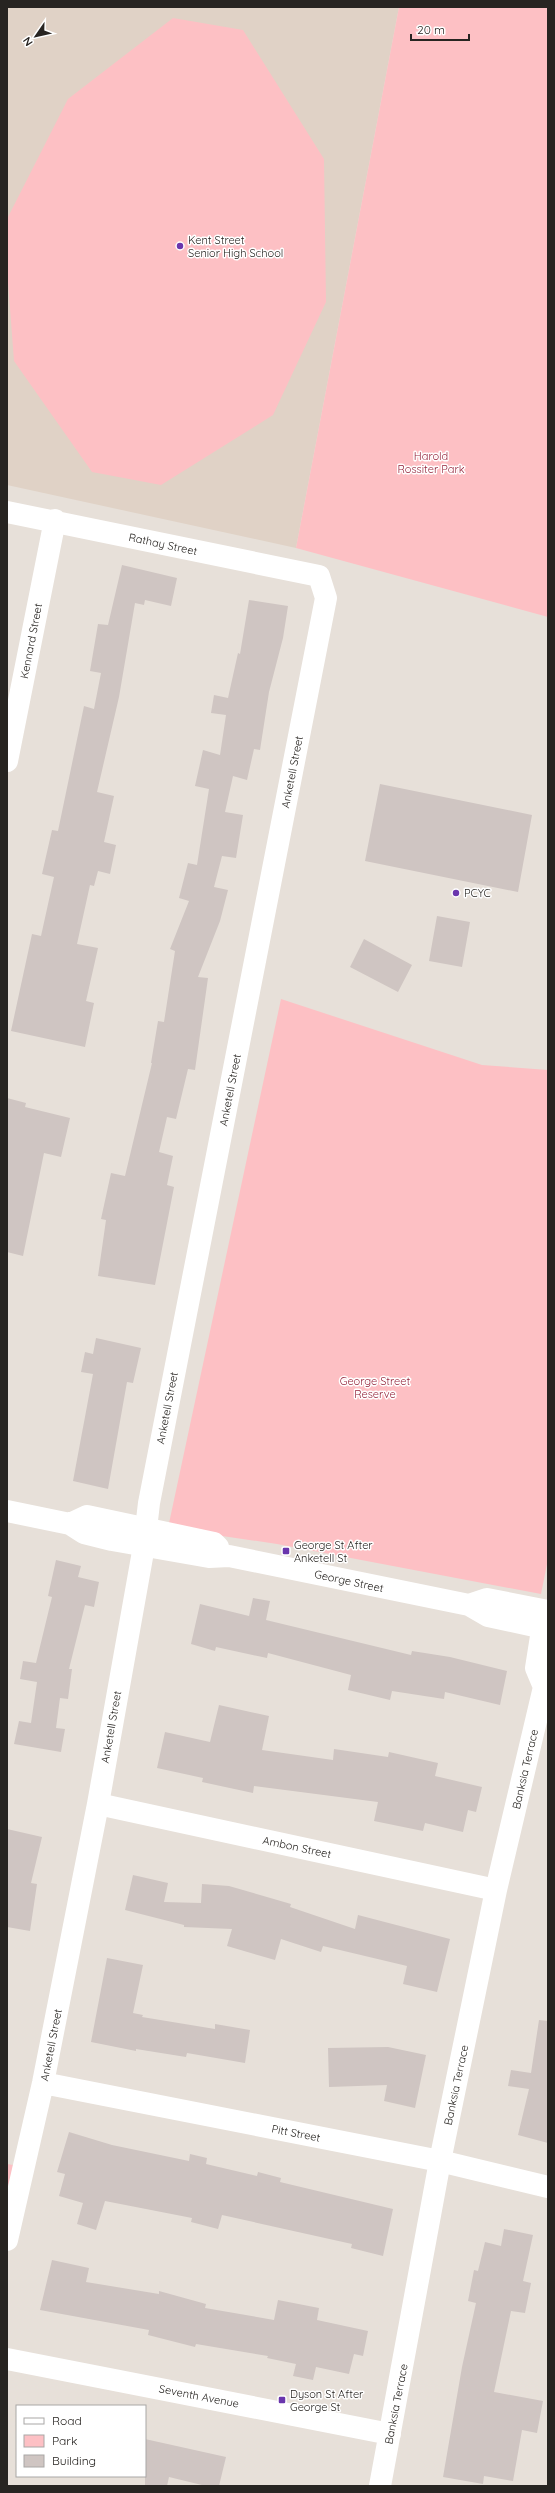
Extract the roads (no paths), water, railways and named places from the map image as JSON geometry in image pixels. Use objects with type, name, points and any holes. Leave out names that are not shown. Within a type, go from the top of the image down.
[{"type":"street","name":"Rathay Street","points":[[7,512],[55,520],[285,571],[319,576]]},
{"type":"street","name":"Kennard Street","points":[[7,761],[55,520]]},
{"type":"street","name":"Anketell Street","points":[[7,2240],[43,2083],[98,1804],[145,1538],[159,1449],[326,598],[319,576]]},
{"type":"street","name":"George Street","points":[[7,1511],[70,1524],[87,1516],[145,1538],[214,1543],[229,1556],[469,1605],[488,1616],[546,1620]]},
{"type":"street","name":"Banksia Terrace","points":[[380,2486],[440,2161],[496,1890],[546,1685],[536,1668],[546,1620]]},
{"type":"street","name":"Ambon Street","points":[[98,1804],[496,1890]]},
{"type":"street","name":"Pitt Street","points":[[43,2083],[440,2161],[548,2187]]},
{"type":"street","name":"Seventh Avenue","points":[[7,2359],[390,2434]]},
{"type":"place","name":"Kent Street Senior High School","points":[[180,246]]},
{"type":"place","name":"PCYC","points":[[456,893]]},
{"type":"place","name":"George St After Anketell St","points":[[286,1551]]},
{"type":"place","name":"Dyson St After George St","points":[[282,2400]]},
{"type":"park label","name":"Harold Rossiter Park","points":[[431,462]]},
{"type":"park label","name":"George Street Reserve","points":[[375,1387]]}]
